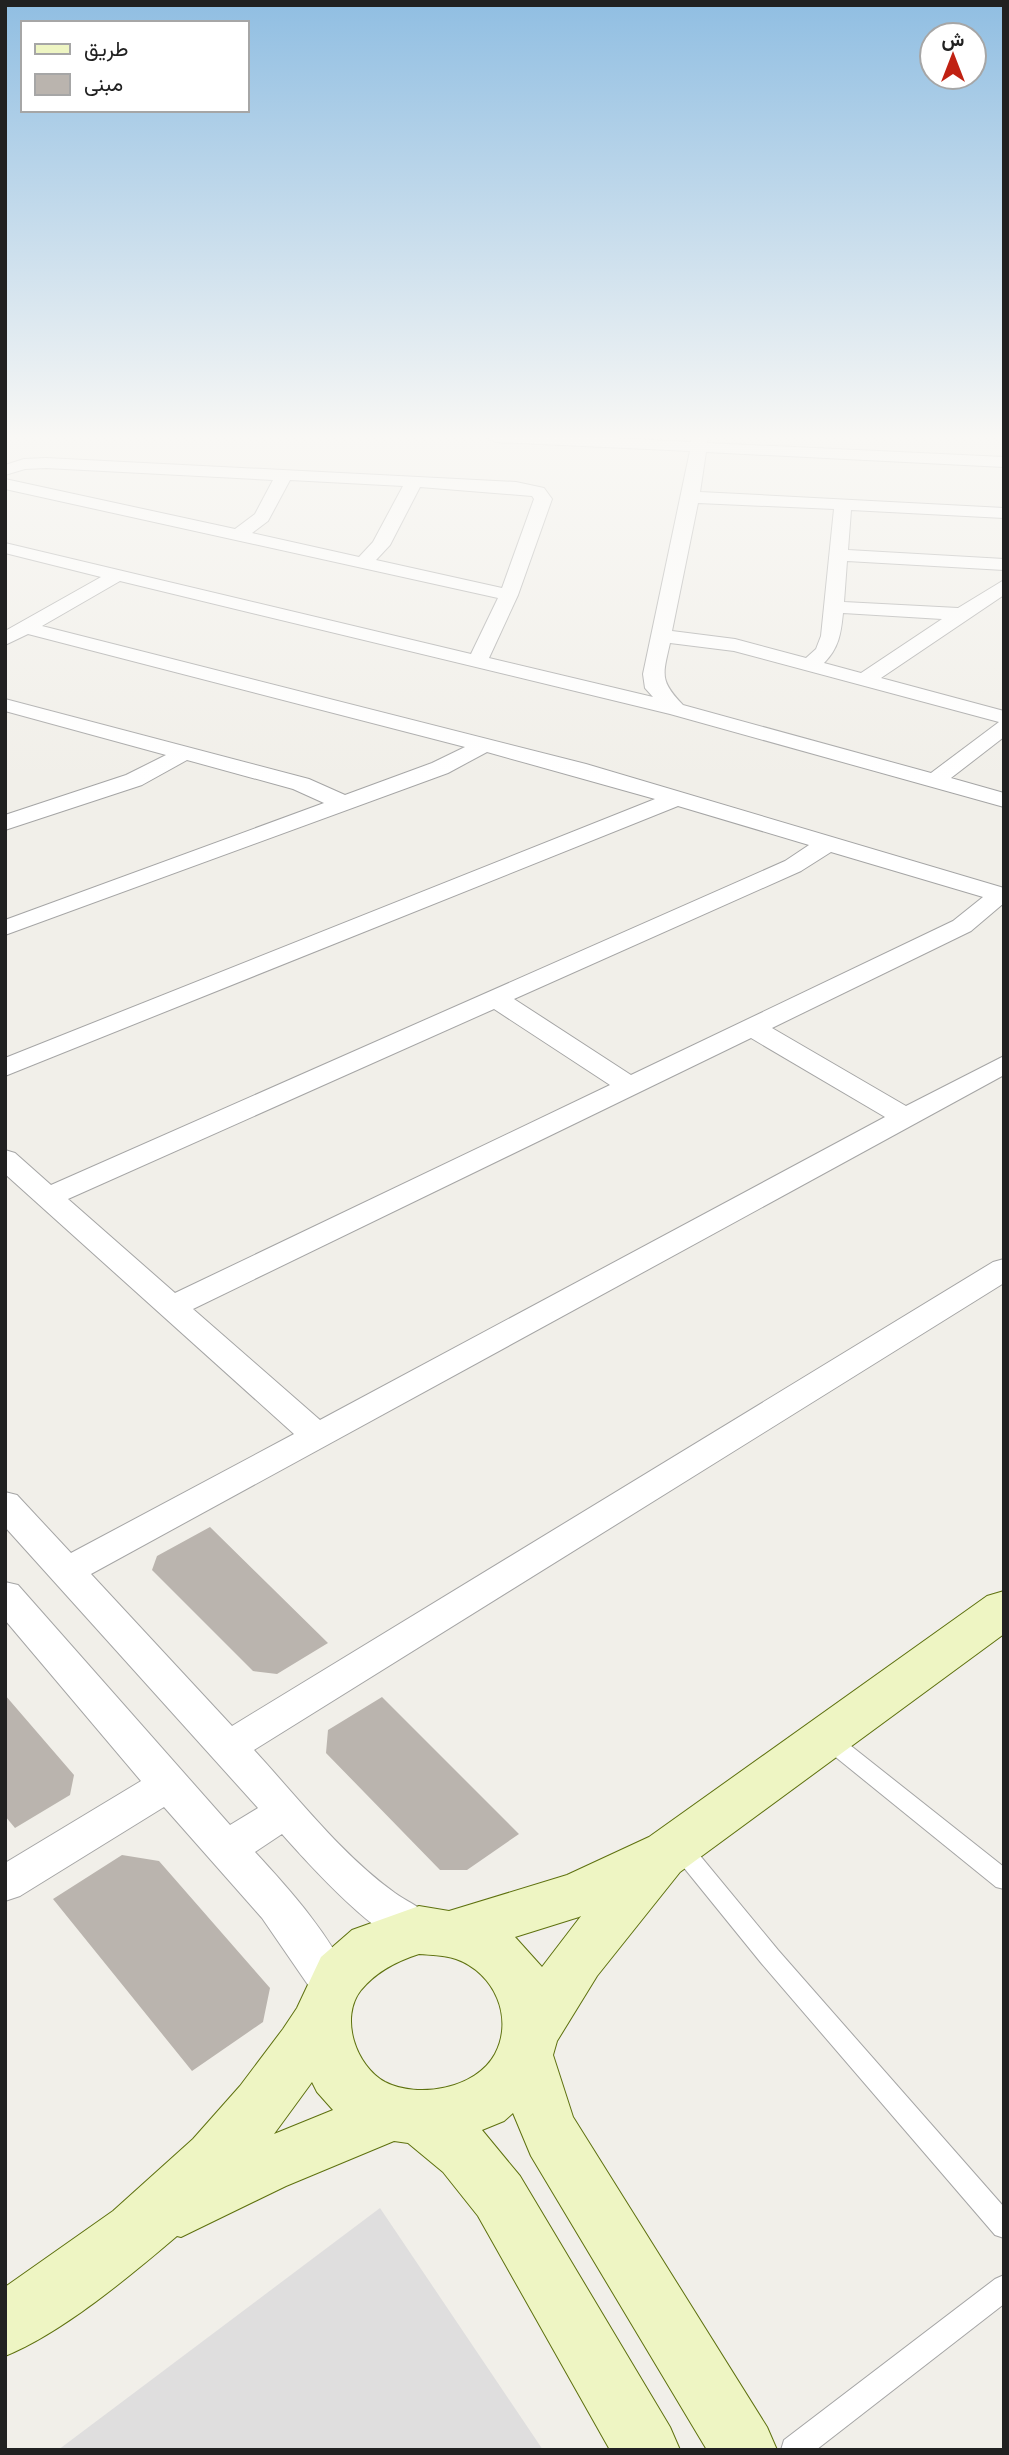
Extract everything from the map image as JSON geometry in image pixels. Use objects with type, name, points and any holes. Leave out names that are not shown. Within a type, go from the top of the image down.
[{"type":"street","points":[[17,552],[676,709],[1004,800]]},
{"type":"street","points":[[312,552],[509,595]]},
{"type":"street","points":[[363,563],[374,552]]},
{"type":"street","points":[[478,661],[509,595],[524,552]]},
{"type":"street","points":[[676,709],[660,695],[653,681],[680,552]]},
{"type":"street","points":[[810,665],[829,644],[838,552]]},
{"type":"street","points":[[838,555],[1004,565]]},
{"type":"street","points":[[5,639],[117,575]]},
{"type":"street","points":[[864,680],[1004,586]]},
{"type":"street","points":[[834,607],[962,614]]},
{"type":"street","points":[[27,628],[485,745],[678,798],[1001,895]]},
{"type":"street","points":[[662,636],[721,642],[1004,717]]},
{"type":"street","points":[[5,705],[301,784],[343,803]]},
{"type":"street","points":[[934,781],[1004,727]]},
{"type":"street","points":[[5,928],[454,763],[485,745]]},
{"type":"street","points":[[5,823],[134,780],[185,753]]},
{"type":"street","points":[[5,1068],[678,798]]},
{"type":"street","points":[[5,802],[33,814]]},
{"type":"street","points":[[48,1197],[793,866],[829,844]]},
{"type":"street","points":[[172,1307],[961,926],[1001,895]]},
{"type":"street","points":[[495,998],[629,1086]]},
{"type":"street","points":[[752,1027],[905,1117]]},
{"type":"street","points":[[67,1571],[1004,1064]]},
{"type":"street","points":[[5,1159],[317,1436]]},
{"type":"street","points":[[227,1748],[1004,1269]]},
{"type":"street","points":[[5,1504],[348,1879],[381,1906],[438,1931],[479,1940],[499,1953],[515,1969],[526,1989],[531,2011],[528,2044],[535,2096],[552,2136],[744,2450]]},
{"type":"street","points":[[7,1601],[298,1930],[327,2001],[323,2038],[339,2077],[354,2093],[373,2105],[408,2115],[443,2116],[484,2101],[515,2073],[528,2044],[578,1958],[673,1849]]},
{"type":"street","points":[[5,2325],[133,2234],[223,2151],[288,2071],[327,2001],[359,1953],[398,1934],[438,1931],[579,1894],[673,1849],[1004,1609]]},
{"type":"street","points":[[5,1884],[168,1784]]},
{"type":"street","points":[[226,1849],[284,1812]]},
{"type":"street","points":[[133,2234],[265,2166],[408,2115]]},
{"type":"street","points":[[408,2115],[464,2152],[499,2196],[647,2450]]},
{"type":"lane","points":[[827,1738],[1004,1880]]},
{"type":"lane","points":[[673,1849],[1004,2226]]},
{"type":"lane","points":[[793,2450],[1004,2288]]},
{"type":"shaded area","points":[[380,2208],[543,2450],[58,2450]]},
{"type":"building","points":[[210,1527],[328,1643],[277,1674],[253,1671],[152,1570],[157,1556]]},
{"type":"building","points":[[5,1695],[74,1775],[70,1795],[15,1828],[5,1816]]},
{"type":"building","points":[[382,1697],[519,1834],[467,1870],[440,1870],[326,1753],[328,1730]]},
{"type":"building","points":[[122,1855],[159,1861],[270,1988],[263,2022],[192,2071],[53,1899]]}]
